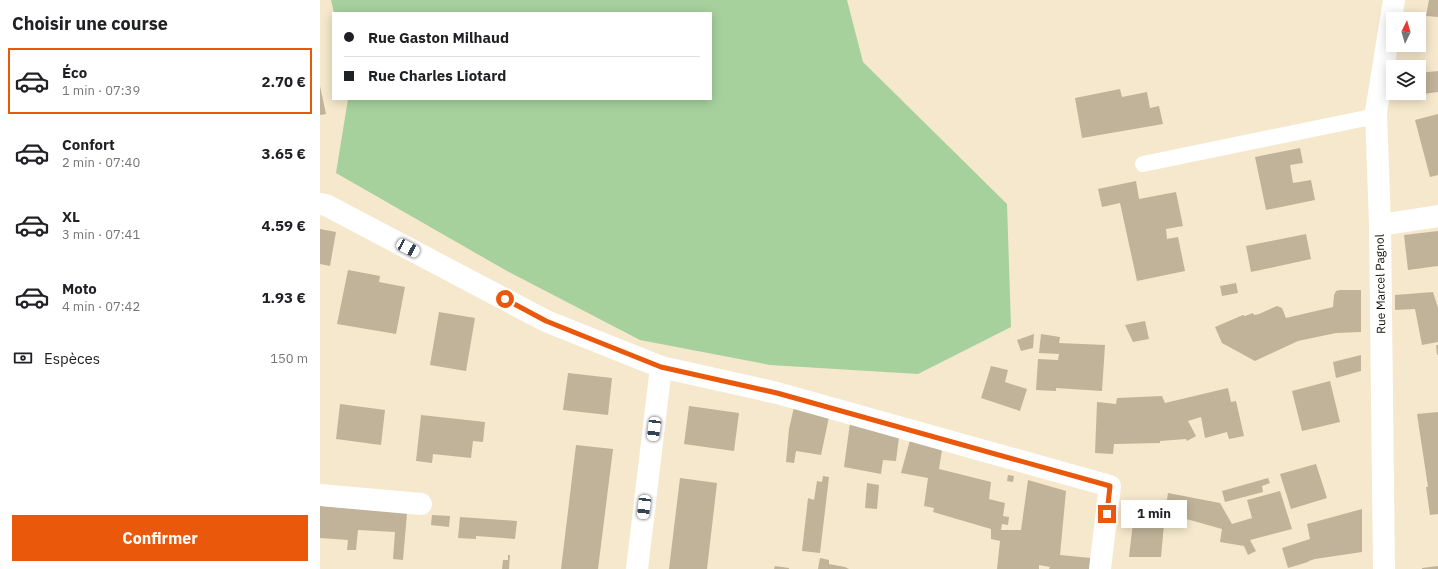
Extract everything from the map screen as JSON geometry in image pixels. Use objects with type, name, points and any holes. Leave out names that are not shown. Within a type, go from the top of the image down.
[{"type":"street","name":"Rue Marcel Pagnol","points":[[1384,569],[1380,225],[1376,116],[1394,0]]},
{"type":"street","points":[[320,204],[326,205],[546,321],[661,367],[777,393],[1110,486],[1100,569]]},
{"type":"street","points":[[1380,225],[1438,216]]},
{"type":"street","points":[[637,569],[661,367]]},
{"type":"street","points":[[320,495],[421,504]]},
{"type":"lane","points":[[1143,164],[1376,116]]},
{"type":"green space","points":[[331,0],[847,0],[863,62],[1007,204],[1011,327],[918,374],[770,365],[640,340],[507,271],[336,173],[348,100],[712,100],[712,12],[334,12]]},
{"type":"building","points":[[1429,0],[1438,0],[1438,17],[1426,16]]},
{"type":"building","points":[[1438,71],[1438,92],[1426,94],[1426,72]]},
{"type":"building","points":[[320,86],[326,114],[320,115]]},
{"type":"building","points":[[1120,89],[1122,97],[1147,92],[1150,108],[1159,106],[1163,124],[1082,138],[1075,98]]},
{"type":"building","points":[[1438,114],[1438,175],[1430,177],[1415,120]]},
{"type":"building","points":[[1300,148],[1303,163],[1290,165],[1293,183],[1311,180],[1315,200],[1266,210],[1255,157]]},
{"type":"building","points":[[1136,181],[1139,199],[1176,192],[1183,226],[1166,229],[1167,239],[1178,237],[1185,271],[1137,281],[1120,203],[1102,207],[1098,189]]},
{"type":"building","points":[[320,229],[336,232],[330,266],[320,264]]},
{"type":"building","points":[[1438,231],[1438,266],[1408,270],[1404,235]]},
{"type":"building","points":[[1306,234],[1311,259],[1251,272],[1246,246]]},
{"type":"building","points":[[348,270],[380,276],[379,282],[405,287],[396,334],[337,324]]},
{"type":"building","points":[[1236,283],[1238,293],[1222,296],[1220,286]]},
{"type":"building","points":[[1361,290],[1361,332],[1336,333],[1298,341],[1255,361],[1222,343],[1215,327],[1243,315],[1245,316],[1253,313],[1254,315],[1259,314],[1277,306],[1282,308],[1286,318],[1333,307],[1334,295],[1336,291]]},
{"type":"building","points":[[1433,292],[1438,308],[1438,342],[1422,345],[1415,309],[1395,310],[1395,295]]},
{"type":"building","points":[[439,312],[475,318],[466,371],[430,365]]},
{"type":"building","points":[[1145,321],[1149,339],[1133,342],[1125,325]]},
{"type":"building","points":[[1034,334],[1033,348],[1021,351],[1017,340]]},
{"type":"building","points":[[1041,334],[1060,337],[1059,343],[1105,345],[1102,391],[1056,388],[1056,391],[1036,390],[1038,359],[1058,360],[1059,354],[1039,353]]},
{"type":"building","points":[[1436,345],[1438,345],[1438,355],[1437,355]]},
{"type":"building","points":[[1361,355],[1361,371],[1336,378],[1333,362]]},
{"type":"building","points":[[991,366],[1008,370],[1005,382],[1027,389],[1020,411],[981,398]]},
{"type":"building","points":[[568,373],[612,378],[608,415],[563,410]]},
{"type":"building","points":[[1330,381],[1340,422],[1302,431],[1292,391]]},
{"type":"building","points":[[1228,388],[1231,402],[1236,401],[1244,436],[1229,439],[1227,432],[1205,438],[1201,417],[1188,421],[1196,436],[1187,441],[1186,439],[1160,441],[1160,443],[1114,444],[1113,454],[1095,453],[1097,402],[1116,404],[1117,398],[1162,396],[1165,403]]},
{"type":"building","points":[[340,404],[385,410],[381,445],[336,439]]},
{"type":"building","points":[[689,406],[739,413],[734,451],[684,444]]},
{"type":"building","points":[[794,407],[829,417],[821,455],[796,451],[794,463],[786,462],[789,429]]},
{"type":"building","points":[[1438,412],[1438,514],[1430,515],[1426,487],[1428,487],[1417,414]]},
{"type":"building","points":[[421,415],[485,422],[483,442],[473,441],[471,458],[433,454],[432,463],[416,461]]},
{"type":"building","points":[[850,423],[899,437],[896,461],[883,460],[881,474],[844,467]]},
{"type":"building","points":[[910,440],[942,450],[939,469],[991,482],[989,499],[1005,503],[1003,516],[1009,517],[1008,525],[1002,524],[1001,530],[1021,530],[1028,480],[1066,491],[1060,555],[1091,558],[1090,569],[1049,569],[1050,567],[1039,565],[1039,569],[997,569],[1000,541],[991,539],[991,529],[933,512],[934,508],[924,506],[928,478],[901,473]]},
{"type":"building","points":[[576,445],[613,449],[598,569],[561,569]]},
{"type":"building","points":[[1316,464],[1327,498],[1291,509],[1280,474]]},
{"type":"building","points":[[1008,475],[1014,476],[1013,482],[1007,481]]},
{"type":"building","points":[[823,476],[829,477],[820,553],[802,551],[808,498],[814,500],[817,481],[822,482]]},
{"type":"building","points":[[680,478],[717,483],[707,569],[669,569]]},
{"type":"building","points":[[1268,478],[1270,483],[1262,486],[1263,492],[1225,502],[1222,491]]},
{"type":"building","points":[[867,483],[879,485],[877,509],[865,508]]},
{"type":"building","points":[[1280,491],[1292,529],[1250,540],[1256,551],[1248,555],[1244,546],[1220,542],[1222,529],[1165,513],[1168,493],[1220,503],[1232,524],[1252,518],[1247,500]]},
{"type":"building","points":[[1135,505],[1165,513],[1161,557],[1129,557]]},
{"type":"building","points":[[320,506],[407,513],[403,560],[393,559],[395,532],[358,530],[356,550],[347,550],[348,540],[320,538]]},
{"type":"building","points":[[1362,509],[1362,552],[1315,559],[1288,568],[1282,548],[1310,539],[1307,524]]},
{"type":"building","points":[[432,515],[450,516],[449,527],[431,525]]},
{"type":"building","points":[[460,517],[517,521],[515,539],[476,536],[476,539],[458,538]]},
{"type":"building","points":[[508,555],[510,555],[509,569],[502,569],[503,560],[508,560]]},
{"type":"building","points":[[820,558],[829,560],[829,564],[849,569],[818,569]]},
{"type":"building","points":[[775,566],[789,568],[789,569],[774,569]]},
{"type":"building","points":[[1438,566],[1438,569],[1422,569],[1422,568]]},
{"type":"route","points":[[505,299],[546,321],[661,367],[777,393],[1110,486],[1107,514]]}]
